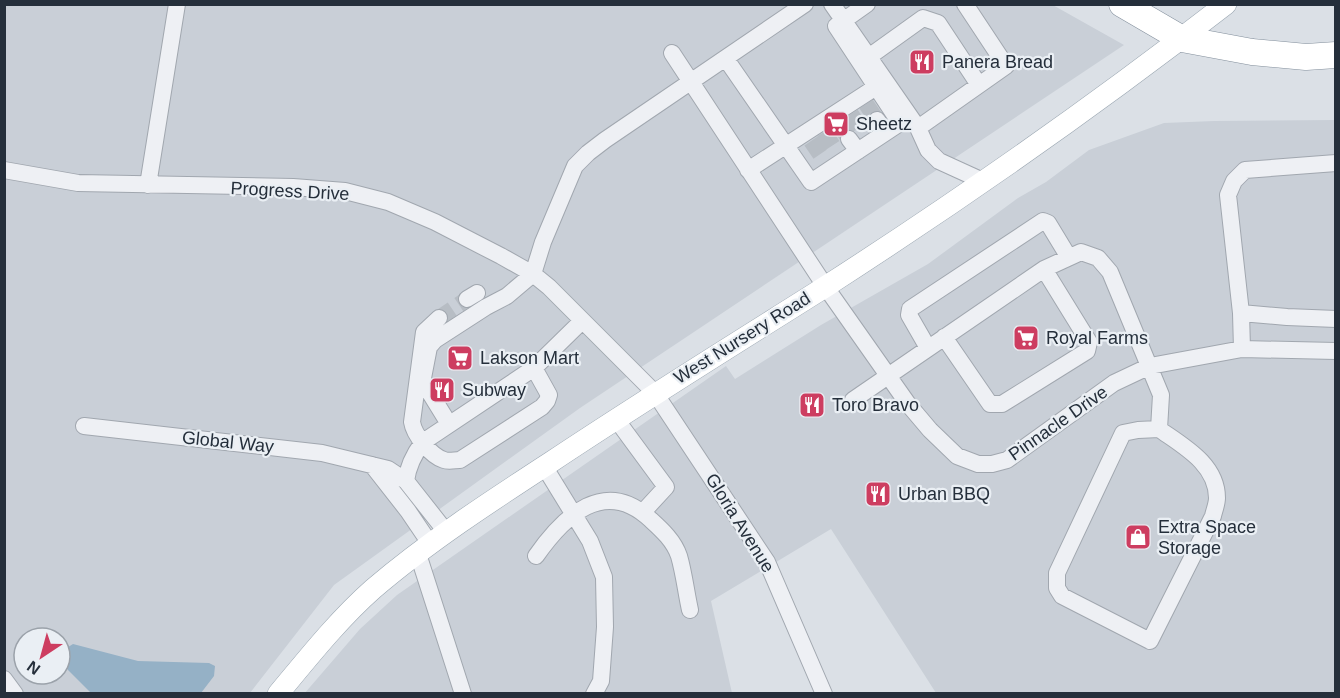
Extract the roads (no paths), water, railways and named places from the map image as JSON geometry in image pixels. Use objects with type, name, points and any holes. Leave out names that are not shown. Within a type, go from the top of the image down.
[{"type":"highway","points":[[1122,4],[1182,39],[1252,52],[1306,57],[1335,55]]},
{"type":"main road","name":"West Nursery Road","points":[[278,693],[336,626],[365,597],[432,544],[655,393],[985,182],[1047,139],[1226,4]]},
{"type":"street","points":[[148,185],[177,4]]},
{"type":"street","points":[[449,424],[423,378],[429,347],[476,300],[507,296],[533,274],[552,220],[575,166],[588,153],[805,4]]},
{"type":"street","points":[[832,4],[918,128],[928,150],[939,161],[985,182]]},
{"type":"street","points":[[726,58],[811,182],[833,159],[882,126],[900,123],[836,26],[867,4]]},
{"type":"street","points":[[918,128],[1006,66],[965,4]]},
{"type":"street","points":[[870,56],[923,18],[938,23],[979,85]]},
{"type":"street","name":"Pinnacle Drive","points":[[672,53],[825,286],[888,376],[930,430],[957,456],[978,464],[992,464],[1007,460],[1114,383],[1150,366],[1242,349],[1335,351]]},
{"type":"street","points":[[748,170],[786,145],[815,132],[876,87]]},
{"type":"street","points":[[1242,349],[1241,313],[1228,195],[1234,181],[1245,170],[1335,163]]},
{"type":"street","name":"Progress Drive","points":[[4,170],[78,183],[293,187],[345,191],[388,202],[435,222],[533,274],[549,287],[655,393]]},
{"type":"street","points":[[928,348],[909,315],[910,309],[1043,221],[1047,223],[1068,256]]},
{"type":"street","points":[[853,400],[1044,269],[1081,252],[1098,258],[1110,272],[1161,395],[1159,429]]},
{"type":"street","points":[[944,337],[990,404],[1002,404],[1087,351],[1089,342],[1044,269]]},
{"type":"street","points":[[1241,313],[1335,318]]},
{"type":"street","points":[[439,318],[424,332],[412,422],[423,442],[444,460],[459,460],[542,407],[549,395],[534,368]]},
{"type":"street","points":[[406,481],[412,456],[423,442],[534,368],[582,321]]},
{"type":"street","name":"Gloria Avenue","points":[[655,393],[767,562],[824,693]]},
{"type":"street","points":[[616,419],[666,487],[643,512]]},
{"type":"street","name":"Global Way","points":[[84,426],[322,453],[388,469],[406,481],[432,544]]},
{"type":"street","points":[[1159,429],[1204,464],[1215,480],[1217,499],[1213,516],[1150,641],[1062,596],[1057,588],[1057,573],[1123,433],[1159,429]]},
{"type":"street","points":[[372,465],[432,544],[463,693]]},
{"type":"street","points":[[544,466],[590,542],[604,578],[605,627],[601,681],[594,693]]},
{"type":"street","points":[[536,556],[550,536],[595,502],[612,499],[633,505],[666,534],[678,554],[690,610]]},
{"type":"street","points":[[4,679],[15,693]]},
{"type":"water","points":[[72,645],[138,661],[209,663],[215,666],[214,676],[201,693],[91,693],[72,674]]},
{"type":"tunnel","points":[[866,104],[877,120]]},
{"type":"tunnel","points":[[851,114],[862,131]]},
{"type":"tunnel","points":[[838,122],[849,139]]},
{"type":"tunnel","points":[[824,132],[835,149]]},
{"type":"tunnel","points":[[811,141],[822,157]]},
{"type":"tunnel","points":[[439,318],[467,299]]},
{"type":"place","name":"Panera Bread","points":[[922,62]]},
{"type":"place","name":"Sheetz","points":[[836,124]]},
{"type":"place","name":"Royal Farms","points":[[1026,338]]},
{"type":"place","name":"Lakson Mart","points":[[460,358]]},
{"type":"place","name":"Subway","points":[[442,390]]},
{"type":"place","name":"Toro Bravo","points":[[812,405]]},
{"type":"place","name":"Urban BBQ","points":[[878,494]]},
{"type":"place","name":"Extra Space Storage","points":[[1138,537]]}]
